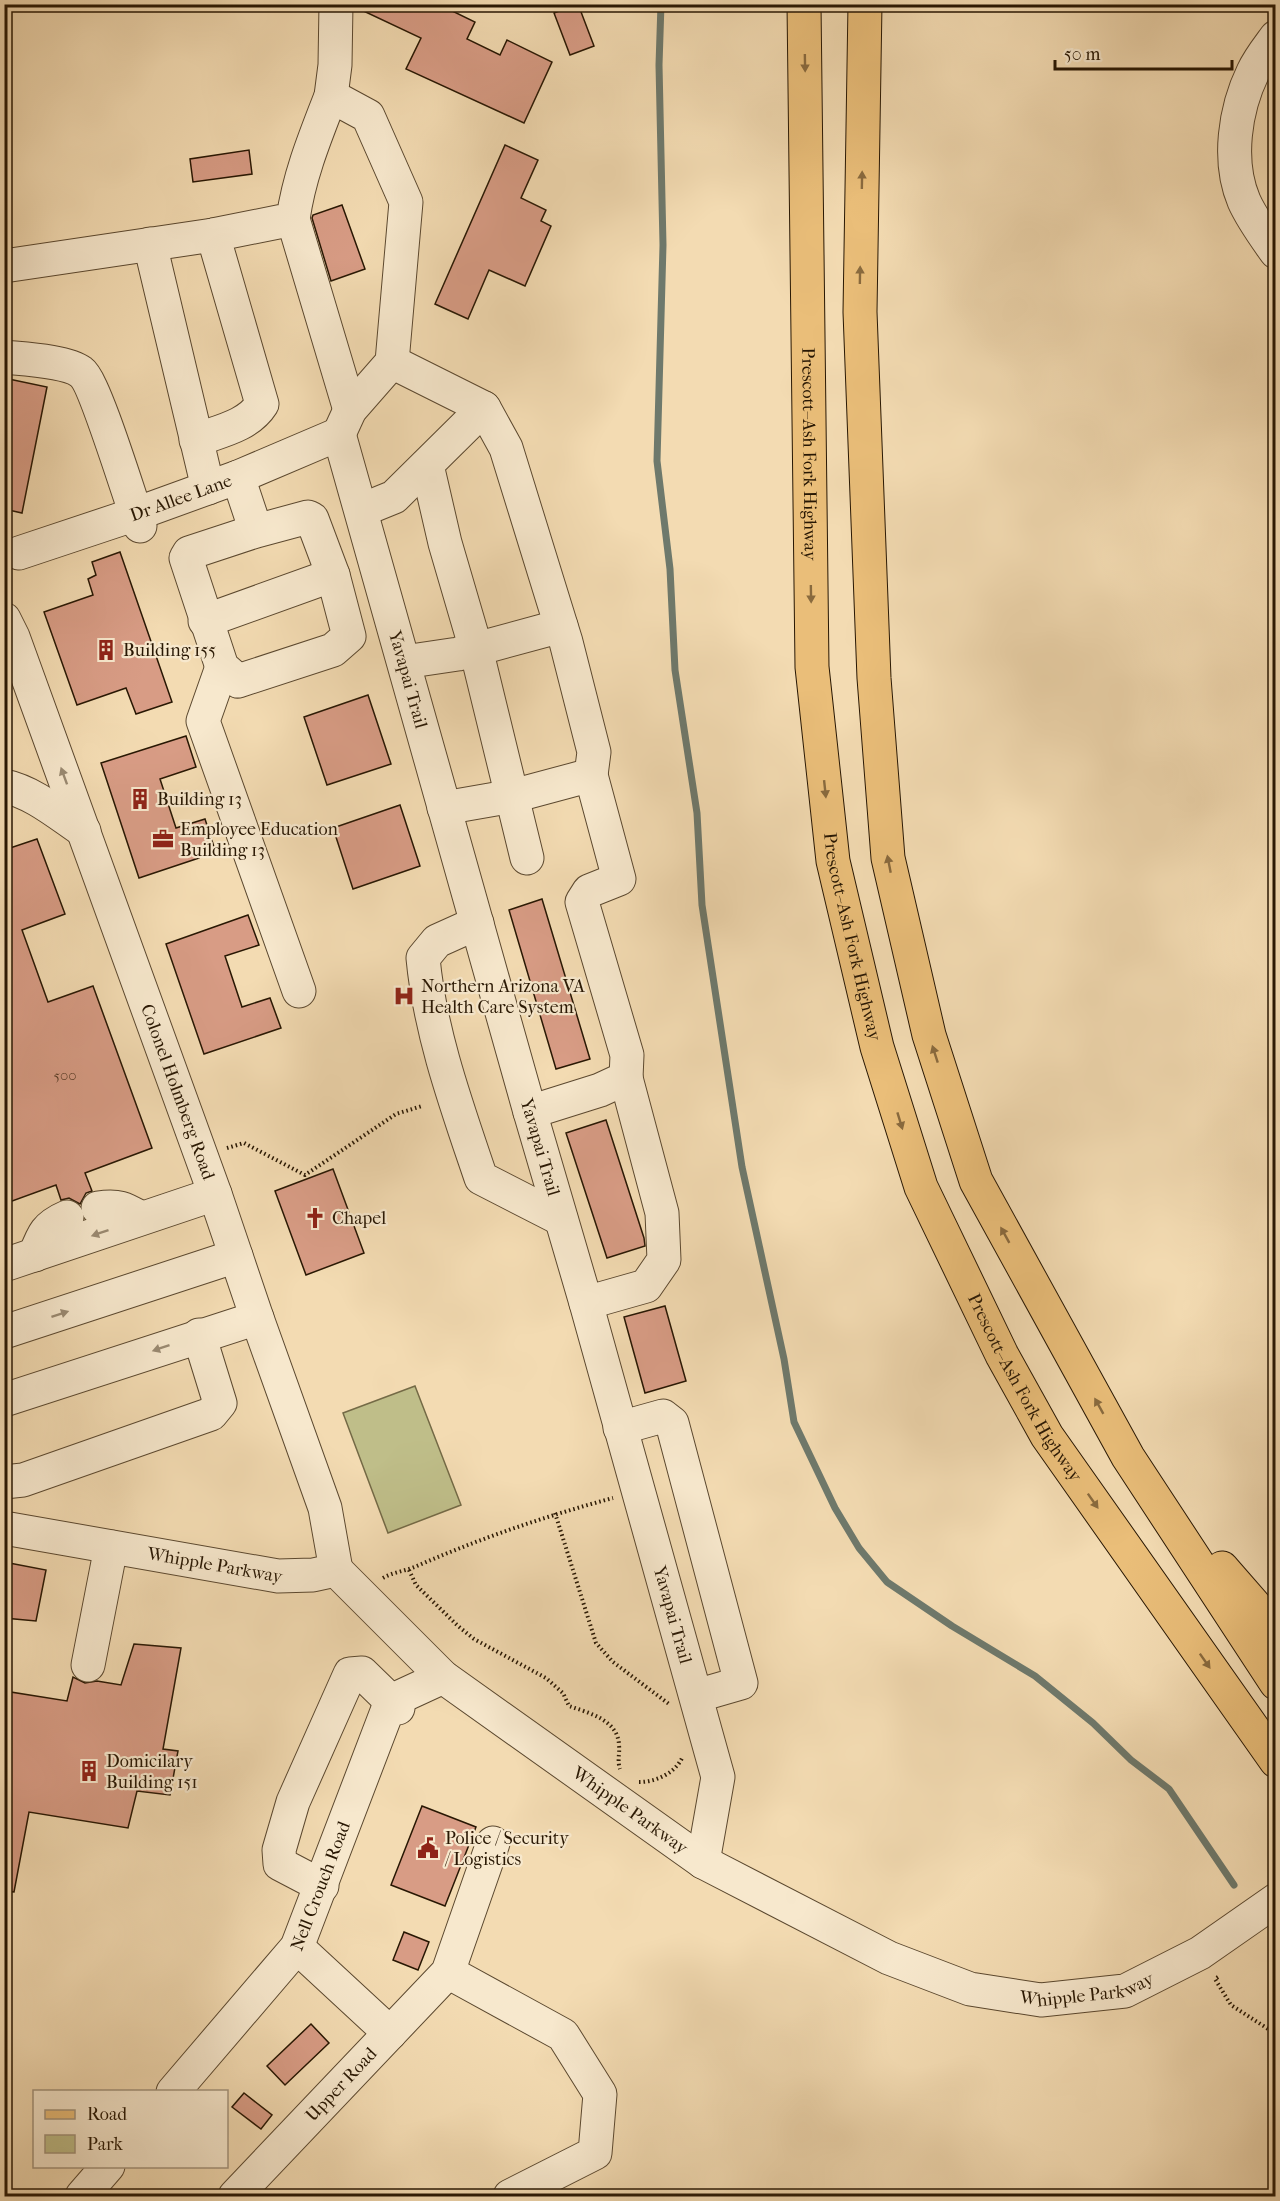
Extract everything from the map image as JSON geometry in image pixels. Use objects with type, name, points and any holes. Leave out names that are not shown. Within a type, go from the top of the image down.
[{"type":"main road","name":"Prescott–Ash Fork Highway","points":[[804,4],[812,667],[833,861],[877,1047],[921,1188],[1002,1355],[1041,1426],[1275,1761]]},
{"type":"main road","points":[[865,4],[860,312],[874,678],[888,858],[929,1035],[976,1181],[1128,1457],[1275,1683]]},
{"type":"main road","points":[[1128,1457],[1275,1630]]},
{"type":"lane","points":[[4,266],[213,235],[293,219],[297,190],[309,151],[331,96],[335,65],[336,4]]},
{"type":"lane","points":[[1275,37],[1254,69],[1245,90],[1237,118],[1236,173],[1243,200],[1258,228],[1275,252]]},
{"type":"lane","points":[[331,96],[368,116],[406,202],[392,362],[345,422]]},
{"type":"lane","name":"Yavapai Trail","points":[[293,219],[345,422],[362,510],[620,1428],[683,1701],[718,1777],[703,1862]]},
{"type":"lane","points":[[196,440],[240,424],[255,415],[262,404],[213,235]]},
{"type":"lane","points":[[150,244],[208,488]]},
{"type":"lane","points":[[4,357],[59,364],[82,372],[94,393],[138,520]]},
{"type":"lane","points":[[392,362],[484,408],[506,448],[561,626],[594,752],[591,775],[619,879],[589,891],[582,902],[627,1055],[626,1078],[662,1213],[664,1260],[646,1286],[586,1303]]},
{"type":"lane","points":[[362,510],[394,497],[484,408]]},
{"type":"lane","name":"Dr Allee Lane","points":[[19,553],[138,520],[238,477],[345,422]]},
{"type":"lane","points":[[427,465],[476,649],[526,858]]},
{"type":"lane","points":[[238,477],[256,531]]},
{"type":"lane","points":[[308,517],[312,519],[333,575],[349,636],[333,650],[238,681],[222,667],[186,558],[189,553],[308,517]]},
{"type":"lane","points":[[206,621],[333,575]]},
{"type":"lane","points":[[404,662],[476,649],[561,626]]},
{"type":"lane","name":"Colonel Holmberg Road","points":[[9,628],[215,1194],[256,1318],[326,1508],[336,1570]]},
{"type":"lane","points":[[222,667],[203,722],[300,991]]},
{"type":"lane","points":[[444,808],[513,796],[591,775]]},
{"type":"lane","points":[[4,786],[14,788],[40,802],[84,831]]},
{"type":"lane","points":[[477,923],[437,941],[423,958],[426,991],[450,1085],[481,1178],[561,1219]]},
{"type":"lane","points":[[530,1112],[600,1090],[626,1078]]},
{"type":"lane","points":[[4,1265],[215,1194]]},
{"type":"lane","points":[[35,1255],[41,1238],[53,1223],[82,1213],[114,1206],[126,1209],[141,1218]]},
{"type":"lane","points":[[4,1332],[236,1256]]},
{"type":"lane","points":[[4,1400],[256,1318]]},
{"type":"lane","points":[[4,1482],[23,1480],[212,1414],[220,1403],[199,1335]]},
{"type":"lane","points":[[620,1428],[663,1416],[672,1423],[741,1683],[683,1701]]},
{"type":"lane","name":"Whipple Parkway","points":[[4,1528],[278,1576],[313,1575],[336,1570],[443,1677],[703,1862],[889,1958],[970,1989],[1041,2000],[1125,1991],[1200,1953],[1275,1900]]},
{"type":"lane","points":[[88,1665],[111,1547]]},
{"type":"lane","points":[[322,1886],[280,1864],[279,1850],[293,1802],[350,1674],[362,1673],[394,1705],[443,1677]]},
{"type":"lane","name":"Nell Crouch Road","points":[[174,2090],[297,1947],[394,1705]]},
{"type":"lane","points":[[493,1843],[448,1972],[563,2035],[600,2094],[594,2153],[510,2196]]},
{"type":"lane","points":[[297,1947],[390,2033]]},
{"type":"lane","name":"Upper Road","points":[[235,2196],[448,1972]]},
{"type":"lane","points":[[82,2196],[106,2168]]},
{"type":"path","points":[[218,1152],[244,1143],[305,1175],[396,1114],[422,1106]]},
{"type":"path","points":[[377,1581],[463,1546],[555,1513],[624,1495]]},
{"type":"path","points":[[555,1513],[596,1643],[613,1662],[683,1701]]},
{"type":"path","points":[[409,1569],[416,1585],[474,1639],[546,1678],[563,1694],[569,1706],[603,1719],[615,1729],[619,1745],[617,1758],[620,1771],[626,1776]]},
{"type":"path","points":[[631,1782],[650,1782],[666,1775],[678,1766],[684,1754]]},
{"type":"path","points":[[1223,1973],[1215,1979],[1231,2005],[1275,2034]]},
{"type":"green space","points":[[415,1386],[461,1505],[388,1533],[343,1413]]},
{"type":"building","points":[[355,4],[438,4],[475,22],[467,39],[500,55],[507,40],[552,62],[524,123],[406,69],[421,38],[355,7]]},
{"type":"building","points":[[578,4],[594,46],[570,55],[554,13]]},
{"type":"building","points":[[505,145],[538,160],[521,198],[546,210],[541,221],[551,226],[525,286],[489,270],[468,319],[435,304]]},
{"type":"building","points":[[249,150],[252,174],[193,182],[190,159]]},
{"type":"building","points":[[342,205],[365,269],[331,281],[312,218],[313,215]]},
{"type":"building","points":[[4,378],[47,387],[22,513],[4,509]]},
{"type":"building","name":"Building 155","points":[[120,552],[172,702],[136,714],[126,688],[77,705],[44,612],[93,595],[88,579],[96,575],[92,562]]},
{"type":"building","points":[[368,695],[391,764],[327,785],[304,717]]},
{"type":"building","name":"Building 13","points":[[186,736],[196,767],[160,779],[176,828],[205,819],[215,850],[198,855],[199,858],[139,878],[101,763]]},
{"type":"building","points":[[400,805],[420,866],[353,889],[333,828]]},
{"type":"building","points":[[37,839],[65,914],[22,930],[48,1002],[93,986],[152,1148],[85,1173],[92,1191],[86,1193],[80,1204],[69,1198],[61,1200],[56,1185],[4,1204],[4,850]]},
{"type":"building","points":[[542,899],[590,1059],[556,1069],[509,910]]},
{"type":"building","points":[[248,915],[259,945],[225,956],[242,1007],[270,998],[281,1028],[204,1054],[166,944]]},
{"type":"building","points":[[606,1120],[645,1246],[607,1258],[566,1133]]},
{"type":"building","points":[[333,1169],[364,1253],[306,1275],[275,1191]]},
{"type":"building","points":[[665,1306],[686,1381],[645,1393],[624,1317]]},
{"type":"building","points":[[4,1562],[46,1570],[36,1621],[4,1618]]},
{"type":"building","name":"Domicilary Building 151","points":[[134,1644],[181,1648],[163,1749],[178,1751],[170,1795],[137,1791],[128,1828],[29,1812],[14,1892],[4,1891],[4,1691],[67,1701],[73,1677],[85,1683],[97,1681],[121,1685]]},
{"type":"building","points":[[422,1806],[476,1827],[445,1906],[391,1885]]},
{"type":"building","points":[[404,1932],[429,1942],[418,1970],[393,1960]]},
{"type":"building","points":[[311,2024],[329,2043],[285,2085],[267,2066]]},
{"type":"building","points":[[244,2093],[272,2115],[261,2129],[232,2107]]},
{"type":"waterway","points":[[661,4],[659,65],[663,245],[657,461],[670,569],[675,670],[697,813],[702,905],[742,1167],[784,1359],[794,1422],[835,1508],[859,1548],[887,1582],[952,1626],[1035,1676],[1093,1723],[1131,1760],[1169,1789],[1234,1885]]},
{"type":"place","name":"Building 155","points":[[106,650]]},
{"type":"place","name":"Building 13","points":[[140,799]]},
{"type":"place","name":"Employee Education Building 13","points":[[163,839]]},
{"type":"place","name":"Northern Arizona VA Health Care System","points":[[404,996]]},
{"type":"place","name":"Chapel","points":[[315,1218]]},
{"type":"place","name":"Domicilary Building 151","points":[[89,1771]]},
{"type":"place","name":"Police / Security / Logistics","points":[[428,1848]]}]
